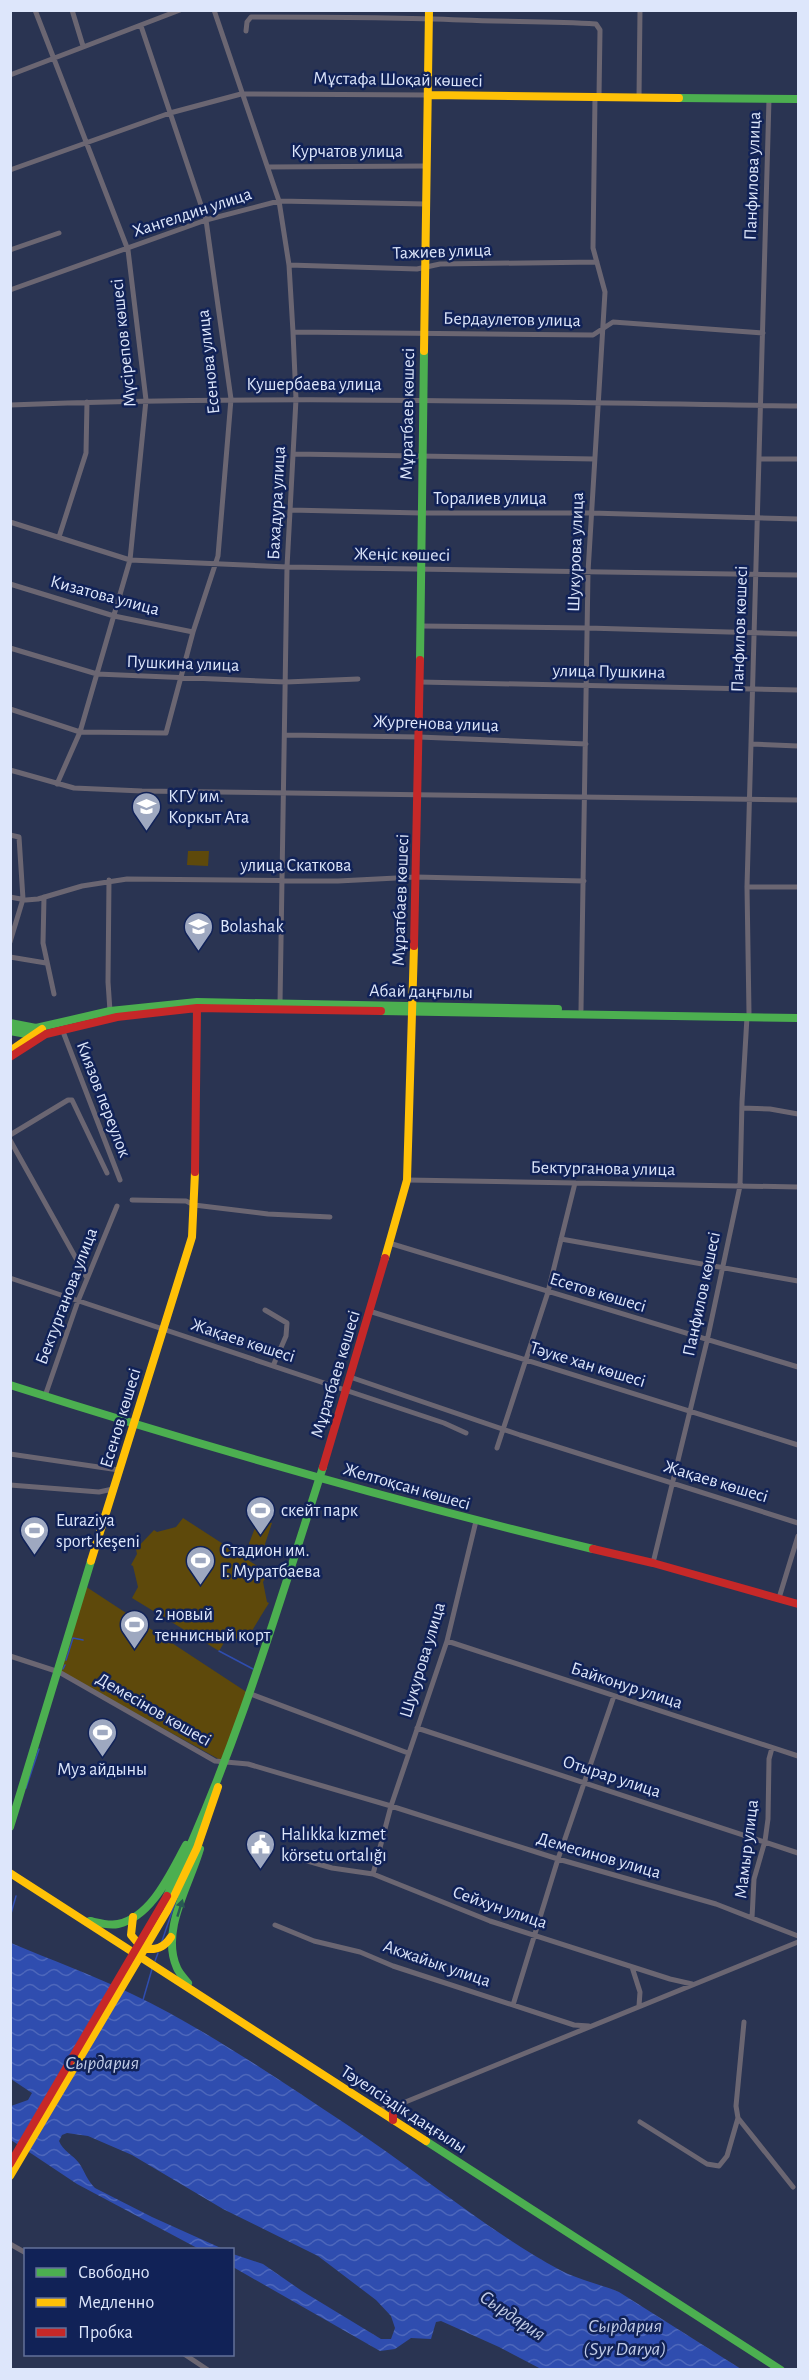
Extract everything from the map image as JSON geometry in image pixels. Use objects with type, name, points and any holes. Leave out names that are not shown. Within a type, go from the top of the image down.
[{"type":"street","name":"Мүсірепов көшесі","points":[[35,10],[128,249],[147,400],[130,560],[80,732],[57,784]]},
{"type":"street","points":[[72,10],[83,46]]},
{"type":"street","points":[[10,75],[180,10]]},
{"type":"street","name":"Бахадура улица","points":[[214,10],[279,201],[289,265],[296,399],[287,567],[284,880],[280,1006]]},
{"type":"street","points":[[639,98],[640,10]]},
{"type":"street","points":[[246,31],[247,22],[251,17],[429,14]]},
{"type":"street","name":"Мұратбаев көшесі","points":[[204,1821],[320,1477],[408,1180],[418,795],[429,14]]},
{"type":"street","name":"Шукурова улица","points":[[429,14],[463,20],[544,20],[596,24],[600,30],[594,248],[605,292],[588,572],[581,1010]]},
{"type":"street","name":"Есенова улица","points":[[80,732],[166,733],[193,632],[218,556],[231,399],[206,220],[141,26]]},
{"type":"street","name":"Мұстафа Шоқай көшесі","points":[[10,170],[170,113],[256,92],[798,99]]},
{"type":"street","name":"Панфилова улица","points":[[765,254],[769,99]]},
{"type":"street","name":"Курчатов улица","points":[[268,167],[426,166]]},
{"type":"street","name":"Хангелдин улица","points":[[10,290],[206,220],[279,201],[426,204]]},
{"type":"street","points":[[10,250],[59,233]]},
{"type":"street","name":"Панфилов көшесі","points":[[653,1563],[707,1341],[740,1186],[748,1015],[747,887],[765,254]]},
{"type":"street","name":"Тажиев улица","points":[[289,265],[424,268],[440,264],[597,262]]},
{"type":"street","name":"Бердаулетов улица","points":[[293,332],[593,335],[613,322],[763,333]]},
{"type":"street","name":"Кушербаева улица","points":[[10,405],[147,400],[422,399],[798,405]]},
{"type":"street","points":[[59,537],[86,453],[87,402]]},
{"type":"street","points":[[294,454],[594,459]]},
{"type":"street","points":[[759,459],[798,459]]},
{"type":"street","name":"Торалиев улица","points":[[290,510],[591,513],[798,519]]},
{"type":"street","name":"Жеңіс көшесі","points":[[10,522],[130,560],[287,567],[798,575]]},
{"type":"street","name":"Кизатова улица","points":[[10,584],[114,616],[193,632]]},
{"type":"street","points":[[420,627],[587,628],[798,634]]},
{"type":"street","name":"Пушкина улица","points":[[10,648],[97,674],[286,682],[358,680]]},
{"type":"street","name":"улица Пушкина","points":[[420,682],[798,690]]},
{"type":"street","points":[[10,709],[80,732]]},
{"type":"street","name":"Жургенова улица","points":[[286,735],[419,737],[586,744]]},
{"type":"street","points":[[751,744],[798,746]]},
{"type":"street","points":[[10,770],[75,788],[108,790],[798,800]]},
{"type":"street","points":[[10,835],[19,837],[23,899],[10,942]]},
{"type":"street","name":"улица Скаткова","points":[[10,897],[23,899],[44,897],[109,880],[338,880],[416,877],[584,881]]},
{"type":"street","points":[[109,880],[108,982],[114,1013]]},
{"type":"street","points":[[747,887],[798,887]]},
{"type":"street","points":[[44,897],[46,963],[54,994]]},
{"type":"street","points":[[10,957],[46,963]]},
{"type":"street","name":"Абай даңғылы","points":[[11,1052],[46,1030],[114,1013],[197,1005],[798,1014]]},
{"type":"street","name":"Есенов көшесі","points":[[10,1827],[132,1424],[192,1237],[195,1205],[197,1005]]},
{"type":"street","name":"Абай даңғылы","points":[[413,1009],[581,1010],[748,1015]]},
{"type":"street","name":"Абай даңғылы","points":[[46,1030],[62,1029],[114,1013]]},
{"type":"street","points":[[748,1015],[798,1018]]},
{"type":"street","points":[[10,1023],[46,1030]]},
{"type":"street","name":"Киязов переулок","points":[[62,1029],[120,1180]]},
{"type":"street","points":[[11,1052],[33,1035],[46,1030]]},
{"type":"street","points":[[10,1031],[33,1035]]},
{"type":"street","points":[[10,1031],[18,1041],[11,1052]]},
{"type":"street","points":[[10,1135],[68,1100],[72,1100],[107,1173]]},
{"type":"street","points":[[742,1108],[770,1109],[798,1114]]},
{"type":"street","points":[[10,1140],[87,1278]]},
{"type":"street","name":"Бектурганова улица","points":[[408,1180],[798,1187]]},
{"type":"street","points":[[496,1448],[527,1361],[548,1292],[575,1183]]},
{"type":"street","points":[[132,1200],[186,1202],[268,1214],[330,1217]]},
{"type":"street","name":"Бектурганова улица","points":[[45,1396],[78,1301],[117,1206]]},
{"type":"street","points":[[561,1239],[798,1281]]},
{"type":"street","name":"Есетов көшесі","points":[[389,1243],[798,1367]]},
{"type":"street","name":"Жақаев көшесі","points":[[10,1278],[444,1423],[466,1433]]},
{"type":"street","points":[[265,1310],[287,1323],[286,1336],[273,1366]]},
{"type":"street","name":"Тәуке хан көшесі","points":[[369,1311],[798,1444]]},
{"type":"street","name":"Жақаев көшесі","points":[[351,1377],[503,1429],[798,1523]]},
{"type":"street","name":"Желтоқсан көшесі","points":[[10,1385],[132,1424],[476,1521],[653,1563],[798,1604]]},
{"type":"street","points":[[10,1454],[119,1470]]},
{"type":"street","points":[[10,1485],[99,1492],[114,1489]]},
{"type":"street","name":"Шукурова улица","points":[[373,1874],[391,1806],[447,1641],[476,1521]]},
{"type":"street","points":[[779,1598],[798,1536]]},
{"type":"street","name":"Байконур улица","points":[[447,1641],[798,1756]]},
{"type":"street","name":"Демесінов көшесі","points":[[10,1656],[58,1672],[215,1761],[248,1764],[391,1806]]},
{"type":"street","points":[[248,1693],[408,1753]]},
{"type":"street","points":[[513,2005],[558,1859],[614,1696]]},
{"type":"street","name":"Отырар улица","points":[[417,1728],[798,1852]]},
{"type":"street","name":"Мамыр улица","points":[[752,1918],[754,1880],[765,1841],[769,1759],[772,1748]]},
{"type":"street","name":"Демесинов улица","points":[[391,1806],[558,1859],[716,1904],[798,1936]]},
{"type":"street","points":[[83,1919],[120,1924],[133,1917],[150,1902],[204,1821]]},
{"type":"street","points":[[133,1917],[131,1935],[137,1945],[147,1950],[163,1947],[171,1939],[180,1906],[198,1860],[204,1821]]},
{"type":"street","points":[[10,2176],[147,1938],[204,1821]]},
{"type":"street","name":"Сейхун улица","points":[[297,1858],[332,1869],[373,1874],[452,1907],[633,1967],[693,1984]]},
{"type":"street","name":"Тәуелсіздік даңғылы","points":[[10,1873],[781,2370]]},
{"type":"street","name":"Акжайык улица","points":[[274,1925],[314,1941],[360,1952],[393,1966],[574,2025],[591,2026]]},
{"type":"street","points":[[174,1929],[172,1945],[174,1965],[202,1997]]},
{"type":"street","points":[[10,2164],[147,1938]]},
{"type":"street","points":[[378,2110],[398,2104],[798,1942]]},
{"type":"street","points":[[633,1967],[640,1992],[639,2006]]},
{"type":"street","points":[[640,2122],[707,2164],[719,2166],[727,2156],[738,2118],[736,2106],[744,2022]]},
{"type":"street","points":[[393,2120],[393,2113],[398,2104]]},
{"type":"street","points":[[738,2118],[793,2187]]},
{"type":"street","points":[[10,2244],[24,2252]]},
{"type":"street","points":[[186,2356],[208,2370]]},
{"type":"shaded area","points":[[188,851],[209,851],[208,866],[187,865]]},
{"type":"shaded area","name":"Стадион им. Г. Муратбаева","points":[[183,1518],[268,1573],[263,1582],[269,1603],[248,1637],[225,1641],[219,1651],[132,1598],[138,1587],[131,1565],[137,1554],[136,1549],[154,1530],[157,1532],[176,1527]]},
{"type":"shaded area","name":"скейт парк","points":[[258,1520],[272,1523],[263,1550],[248,1546]]},
{"type":"shaded area","points":[[85,1586],[248,1693],[224,1762],[59,1671]]},
{"type":"water","name":"Сырдария","points":[[11,1943],[117,1987],[186,2022],[346,2124],[532,2254],[560,2270],[619,2292],[741,2369],[541,2369],[441,2321],[436,2322],[431,2339],[411,2338],[395,2349],[380,2351],[234,2268],[234,2254],[263,2264],[302,2291],[381,2339],[391,2339],[395,2328],[391,2316],[376,2300],[318,2256],[223,2209],[132,2155],[88,2136],[67,2133],[62,2135],[59,2141],[79,2163],[95,2188],[221,2248],[197,2248],[77,2184],[11,2140],[11,2106],[28,2100],[32,2093],[11,2079]]},
{"type":"waterway","points":[[66,1660],[73,1638],[83,1640]]},
{"type":"waterway","points":[[219,1651],[253,1669]]},
{"type":"waterway","points":[[63,1669],[65,1665]]},
{"type":"waterway","points":[[26,1788],[39,1749]]},
{"type":"waterway","points":[[10,1917],[16,1896]]},
{"type":"waterway","points":[[161,1944],[176,1900]]},
{"type":"waterway","points":[[155,1961],[158,1953]]},
{"type":"waterway","points":[[143,2000],[152,1969]]},
{"type":"traffic: fast","points":[[679,98],[798,99]]},
{"type":"traffic: fast","points":[[420,660],[424,351]]},
{"type":"traffic: fast","points":[[10,1023],[36,1028],[110,1011],[197,1002],[558,1009]]},
{"type":"traffic: fast","points":[[381,1011],[798,1018]]},
{"type":"traffic: fast","points":[[10,1031],[32,1035]]},
{"type":"traffic: fast","points":[[10,1385],[300,1472],[593,1549]]},
{"type":"traffic: fast","points":[[167,1896],[191,1844],[233,1738],[271,1630],[323,1467]]},
{"type":"traffic: fast","points":[[10,1827],[91,1561]]},
{"type":"traffic: fast","points":[[90,1921],[118,1924],[130,1920],[141,1912],[159,1892],[186,1845]]},
{"type":"traffic: fast","points":[[188,1983],[177,1968],[172,1939],[178,1908],[200,1849]]},
{"type":"traffic: fast","points":[[426,2141],[781,2370]]},
{"type":"traffic: slow","points":[[424,351],[429,10]]},
{"type":"traffic: slow","points":[[428,95],[679,98]]},
{"type":"traffic: slow","points":[[385,1258],[407,1180],[414,946]]},
{"type":"traffic: slow","points":[[10,1051],[42,1029]]},
{"type":"traffic: slow","points":[[91,1561],[192,1237],[195,1172]]},
{"type":"traffic: slow","points":[[10,2176],[167,1911],[197,1848],[218,1787]]},
{"type":"traffic: slow","points":[[10,1873],[426,2141]]},
{"type":"traffic: slow","points":[[133,1917],[131,1935],[142,1948],[159,1948],[171,1937]]},
{"type":"traffic: jam","points":[[414,946],[420,660]]},
{"type":"traffic: jam","points":[[10,1057],[46,1034],[117,1017],[197,1008],[381,1011]]},
{"type":"traffic: jam","points":[[195,1172],[197,1008]]},
{"type":"traffic: jam","points":[[323,1467],[385,1258]]},
{"type":"traffic: jam","points":[[593,1549],[653,1563],[798,1604]]},
{"type":"traffic: jam","points":[[10,2164],[167,1896]]},
{"type":"traffic: jam","points":[[393,2120],[393,2113],[398,2105]]},
{"type":"place","name":"КГУ им. Коркыт Ата","points":[[147,832]]},
{"type":"place","name":"Bolashak","points":[[199,952]]},
{"type":"place","name":"скейт парк","points":[[260,1536]]},
{"type":"place","name":"Euraziya sport keşeni","points":[[35,1556]]},
{"type":"place","name":"Стадион им. Г. Муратбаева","points":[[200,1586]]},
{"type":"place","name":"2 новый теннисный корт","points":[[134,1650]]},
{"type":"place","name":"Муз айдыны","points":[[102,1758]]},
{"type":"place","name":"Halıkka kızmet körsetu ortalığı","points":[[260,1870]]},
{"type":"water label","name":"Сырдария (Syr Darya)","points":[[625,2336]]}]
